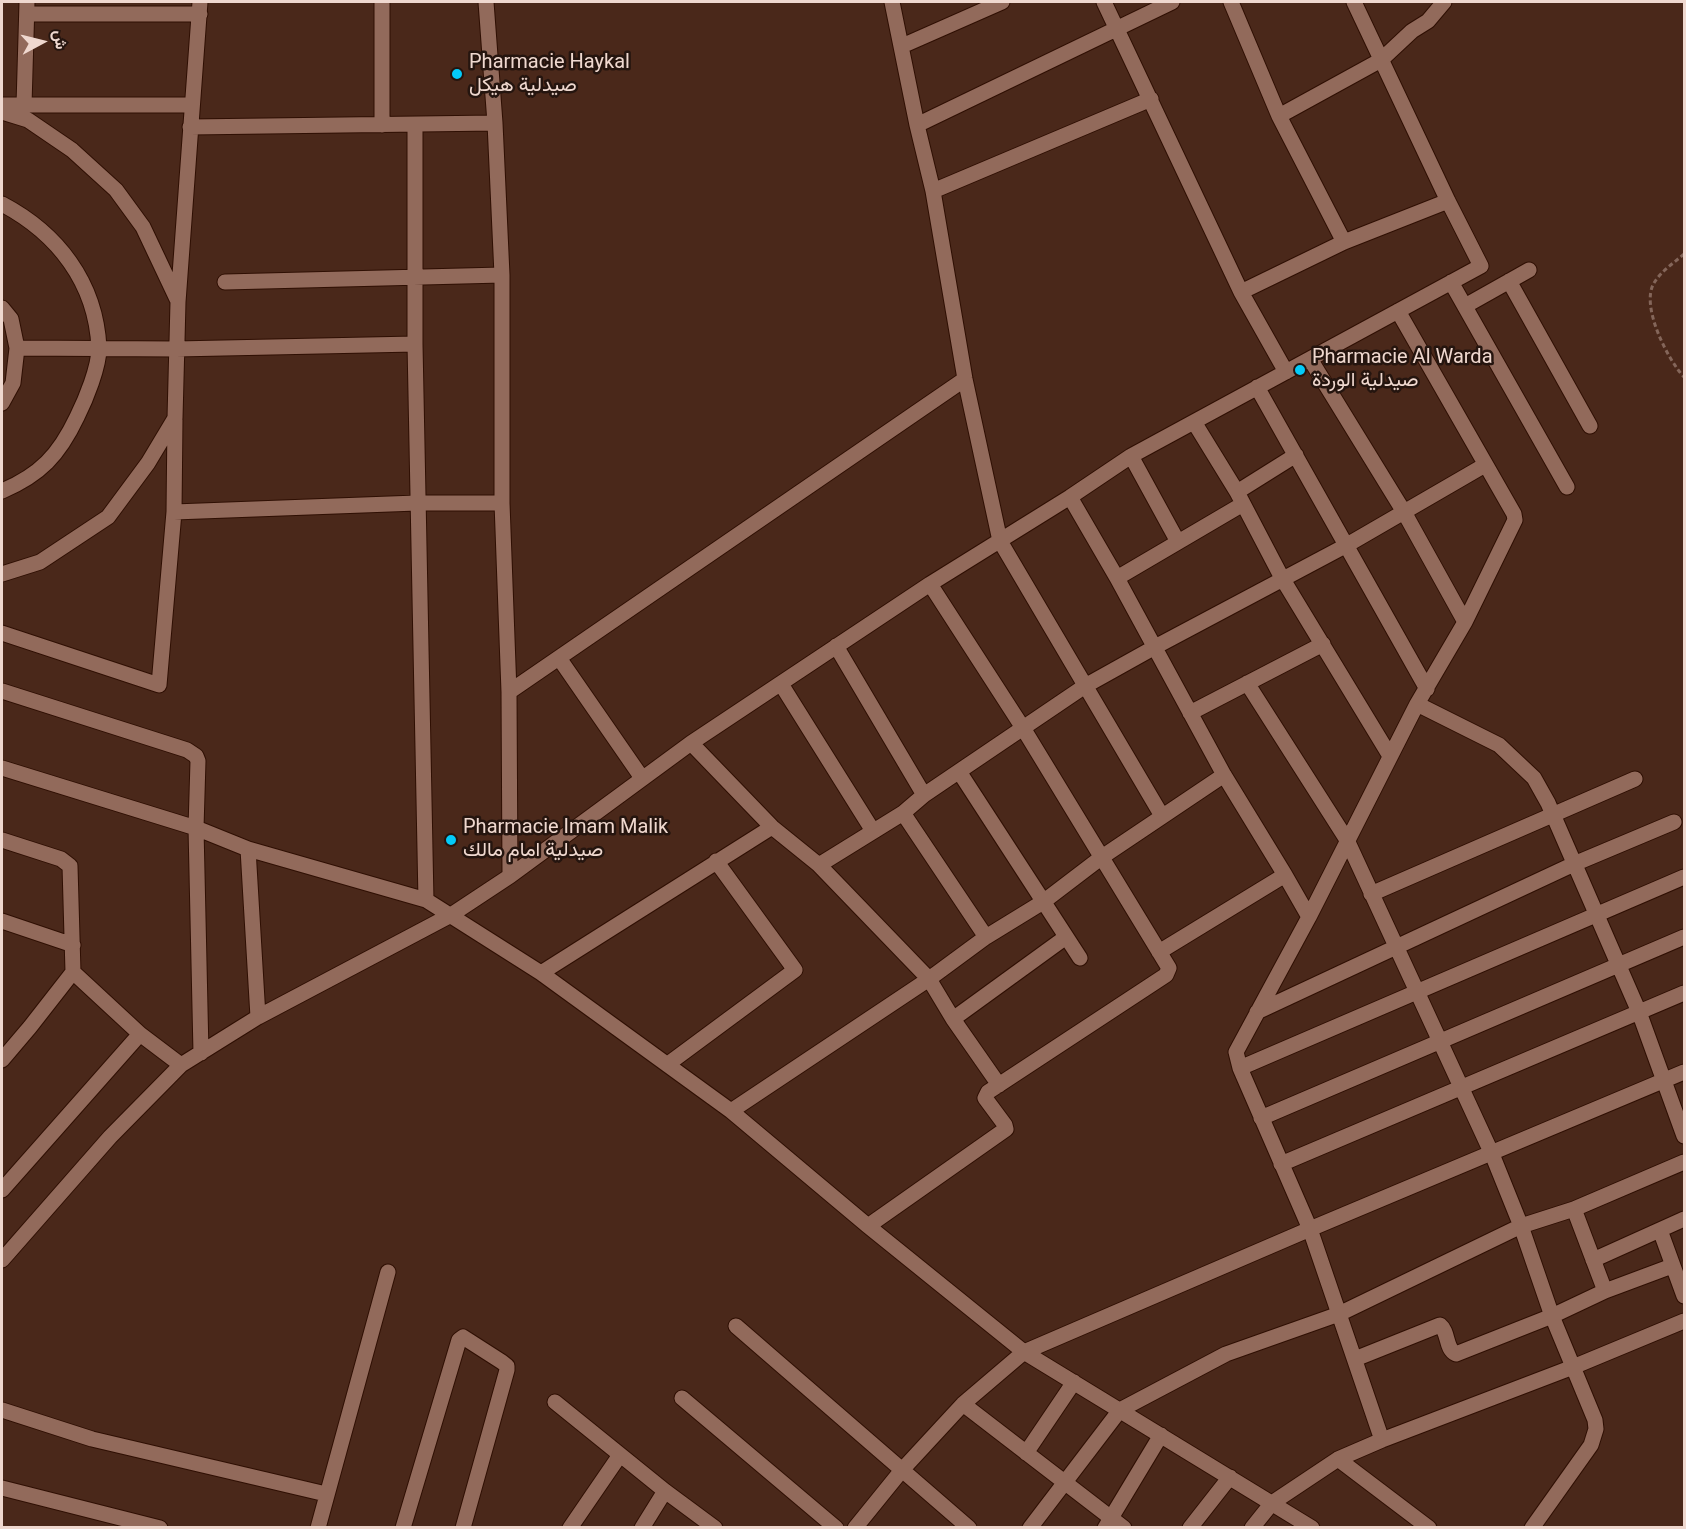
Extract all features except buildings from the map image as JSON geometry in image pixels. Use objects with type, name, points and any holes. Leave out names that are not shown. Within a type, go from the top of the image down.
[{"type":"street","points":[[382,2],[382,125]]},
{"type":"street","points":[[486,2],[495,123],[502,275],[502,503],[509,692],[510,876]]},
{"type":"street","points":[[892,2],[933,191],[965,379],[1000,541],[1162,816]]},
{"type":"street","points":[[902,46],[1002,2]]},
{"type":"street","points":[[1104,2],[1241,292],[1286,372]]},
{"type":"street","points":[[917,125],[1172,2]]},
{"type":"street","points":[[1232,2],[1279,116],[1344,242]]},
{"type":"street","points":[[2,1260],[110,1137],[181,1065],[258,1017],[452,915],[510,876],[691,743],[930,584],[1070,497],[1131,456],[1481,266],[1354,2]]},
{"type":"street","points":[[1279,116],[1381,60],[1412,31],[1428,21],[1444,2]]},
{"type":"street","points":[[2,633],[159,685],[174,512],[178,302],[200,8],[27,8],[24,105]]},
{"type":"street","points":[[933,191],[1151,99]]},
{"type":"street","points":[[2,105],[191,105]]},
{"type":"street","points":[[2,112],[28,120],[72,150],[116,190],[143,227],[178,302]]},
{"type":"street","points":[[190,127],[495,123]]},
{"type":"street","points":[[415,125],[414,278],[417,503],[426,900]]},
{"type":"street","points":[[1241,292],[1344,242],[1448,201]]},
{"type":"street","points":[[2,204],[33,222],[49,235],[66,256],[83,286],[93,311],[99,349],[88,396],[72,429],[45,466],[25,481],[2,491]]},
{"type":"street","points":[[1465,306],[1529,270]]},
{"type":"street","points":[[225,282],[502,275]]},
{"type":"street","points":[[1509,281],[1590,426]]},
{"type":"street","points":[[1451,282],[1567,487]]},
{"type":"street","points":[[2,308],[11,319],[17,348],[14,383],[2,403]]},
{"type":"street","points":[[1382,1440],[1310,1229],[1240,1068],[1236,1052],[1309,917],[1417,704],[1465,622],[1515,520],[1514,513],[1398,311]]},
{"type":"street","points":[[17,348],[99,349],[415,344]]},
{"type":"street","points":[[1310,359],[1404,512],[1465,622]]},
{"type":"street","points":[[509,692],[965,379]]},
{"type":"street","points":[[1257,387],[1427,689]]},
{"type":"street","points":[[2,573],[40,562],[108,517],[148,463],[175,418]]},
{"type":"street","points":[[1194,422],[1240,498],[1282,578],[1390,756]]},
{"type":"street","points":[[1117,578],[1178,542],[1296,455]]},
{"type":"street","points":[[1131,456],[1178,542]]},
{"type":"street","points":[[819,866],[903,813],[924,795],[960,773],[1084,686],[1347,545],[1485,465]]},
{"type":"street","points":[[1070,497],[1117,578],[1224,775],[1286,874],[1309,917]]},
{"type":"street","points":[[174,512],[417,503],[502,503]]},
{"type":"street","points":[[868,1226],[1006,1129],[985,1098],[988,1092],[1166,975],[1169,968],[1023,728],[930,584]]},
{"type":"street","points":[[1190,713],[1323,644]]},
{"type":"street","points":[[836,646],[924,795]]},
{"type":"street","points":[[559,658],[642,778]]},
{"type":"street","points":[[1247,683],[1347,840],[1492,1154],[1521,1226],[1552,1316],[1594,1420],[1594,1436],[1591,1445],[1532,1527]]},
{"type":"street","points":[[781,684],[873,831]]},
{"type":"street","points":[[2,691],[192,752],[198,761],[196,828],[201,1053]]},
{"type":"street","points":[[1417,704],[1498,745],[1534,778],[1553,814],[1639,1012],[1684,1136]]},
{"type":"street","points":[[691,743],[772,827],[819,866],[929,979],[953,1019],[999,1085]]},
{"type":"street","points":[[2,768],[196,828],[248,849],[426,900],[452,915],[541,973],[731,1110],[868,1226],[1024,1352],[1310,1527]]},
{"type":"street","points":[[960,773],[1080,958]]},
{"type":"street","points":[[731,1110],[929,979],[1042,902],[1102,857],[1224,775]]},
{"type":"street","points":[[1371,894],[1635,779]]},
{"type":"street","points":[[903,813],[986,938]]},
{"type":"street","points":[[1257,1012],[1574,864],[1674,822]]},
{"type":"street","points":[[541,973],[772,827]]},
{"type":"street","points":[[2,840],[61,859],[70,866],[73,945],[73,972],[2,1060]]},
{"type":"street","points":[[248,849],[258,1017]]},
{"type":"street","points":[[668,1064],[795,970],[716,861]]},
{"type":"street","points":[[1159,952],[1286,874]]},
{"type":"street","points":[[1240,1068],[1684,878]]},
{"type":"street","points":[[2,921],[73,945]]},
{"type":"street","points":[[1262,1118],[1684,937]]},
{"type":"street","points":[[953,1019],[1066,938]]},
{"type":"street","points":[[73,972],[140,1034],[181,1065]]},
{"type":"street","points":[[1281,1164],[1684,993]]},
{"type":"street","points":[[2,1190],[140,1034]]},
{"type":"street","points":[[855,1527],[902,1470],[963,1404],[1024,1352],[1684,1072]]},
{"type":"street","points":[[1030,1527],[1120,1410],[1226,1354],[1339,1314],[1521,1226],[1574,1209],[1684,1162]]},
{"type":"street","points":[[1574,1209],[1605,1291]]},
{"type":"street","points":[[1593,1260],[1684,1219]]},
{"type":"street","points":[[1660,1230],[1684,1296]]},
{"type":"street","points":[[1354,1359],[1440,1325],[1444,1328],[1451,1351],[1456,1354],[1552,1316],[1605,1291],[1672,1266]]},
{"type":"street","points":[[318,1527],[388,1272]]},
{"type":"street","points":[[1252,1527],[1272,1503],[1338,1459],[1574,1367],[1684,1321]]},
{"type":"street","points":[[736,1326],[965,1526]]},
{"type":"street","points":[[403,1527],[459,1340],[463,1337],[507,1366],[463,1527]]},
{"type":"street","points":[[1026,1453],[1074,1382]]},
{"type":"street","points":[[682,1398],[836,1527]]},
{"type":"street","points":[[555,1402],[665,1491],[715,1527]]},
{"type":"street","points":[[963,1404],[1114,1524],[1161,1435]]},
{"type":"street","points":[[2,1410],[92,1439],[326,1494]]},
{"type":"street","points":[[570,1527],[620,1455]]},
{"type":"street","points":[[1338,1459],[1429,1527]]},
{"type":"street","points":[[1190,1527],[1230,1477]]},
{"type":"street","points":[[2,1488],[160,1527]]},
{"type":"street","points":[[642,1527],[665,1491]]},
{"type":"path","points":[[1684,254],[1660,274],[1652,285],[1650,304],[1666,351],[1684,377]]},
{"type":"place","name":"Pharmacie Haykal صيدلية هيكل","points":[[457,74]]},
{"type":"place","name":"Pharmacie Al Warda صيدلية الوردة","points":[[1300,370]]},
{"type":"place","name":"Pharmacie Imam Malik صيدلية امام مالك","points":[[451,840]]}]
